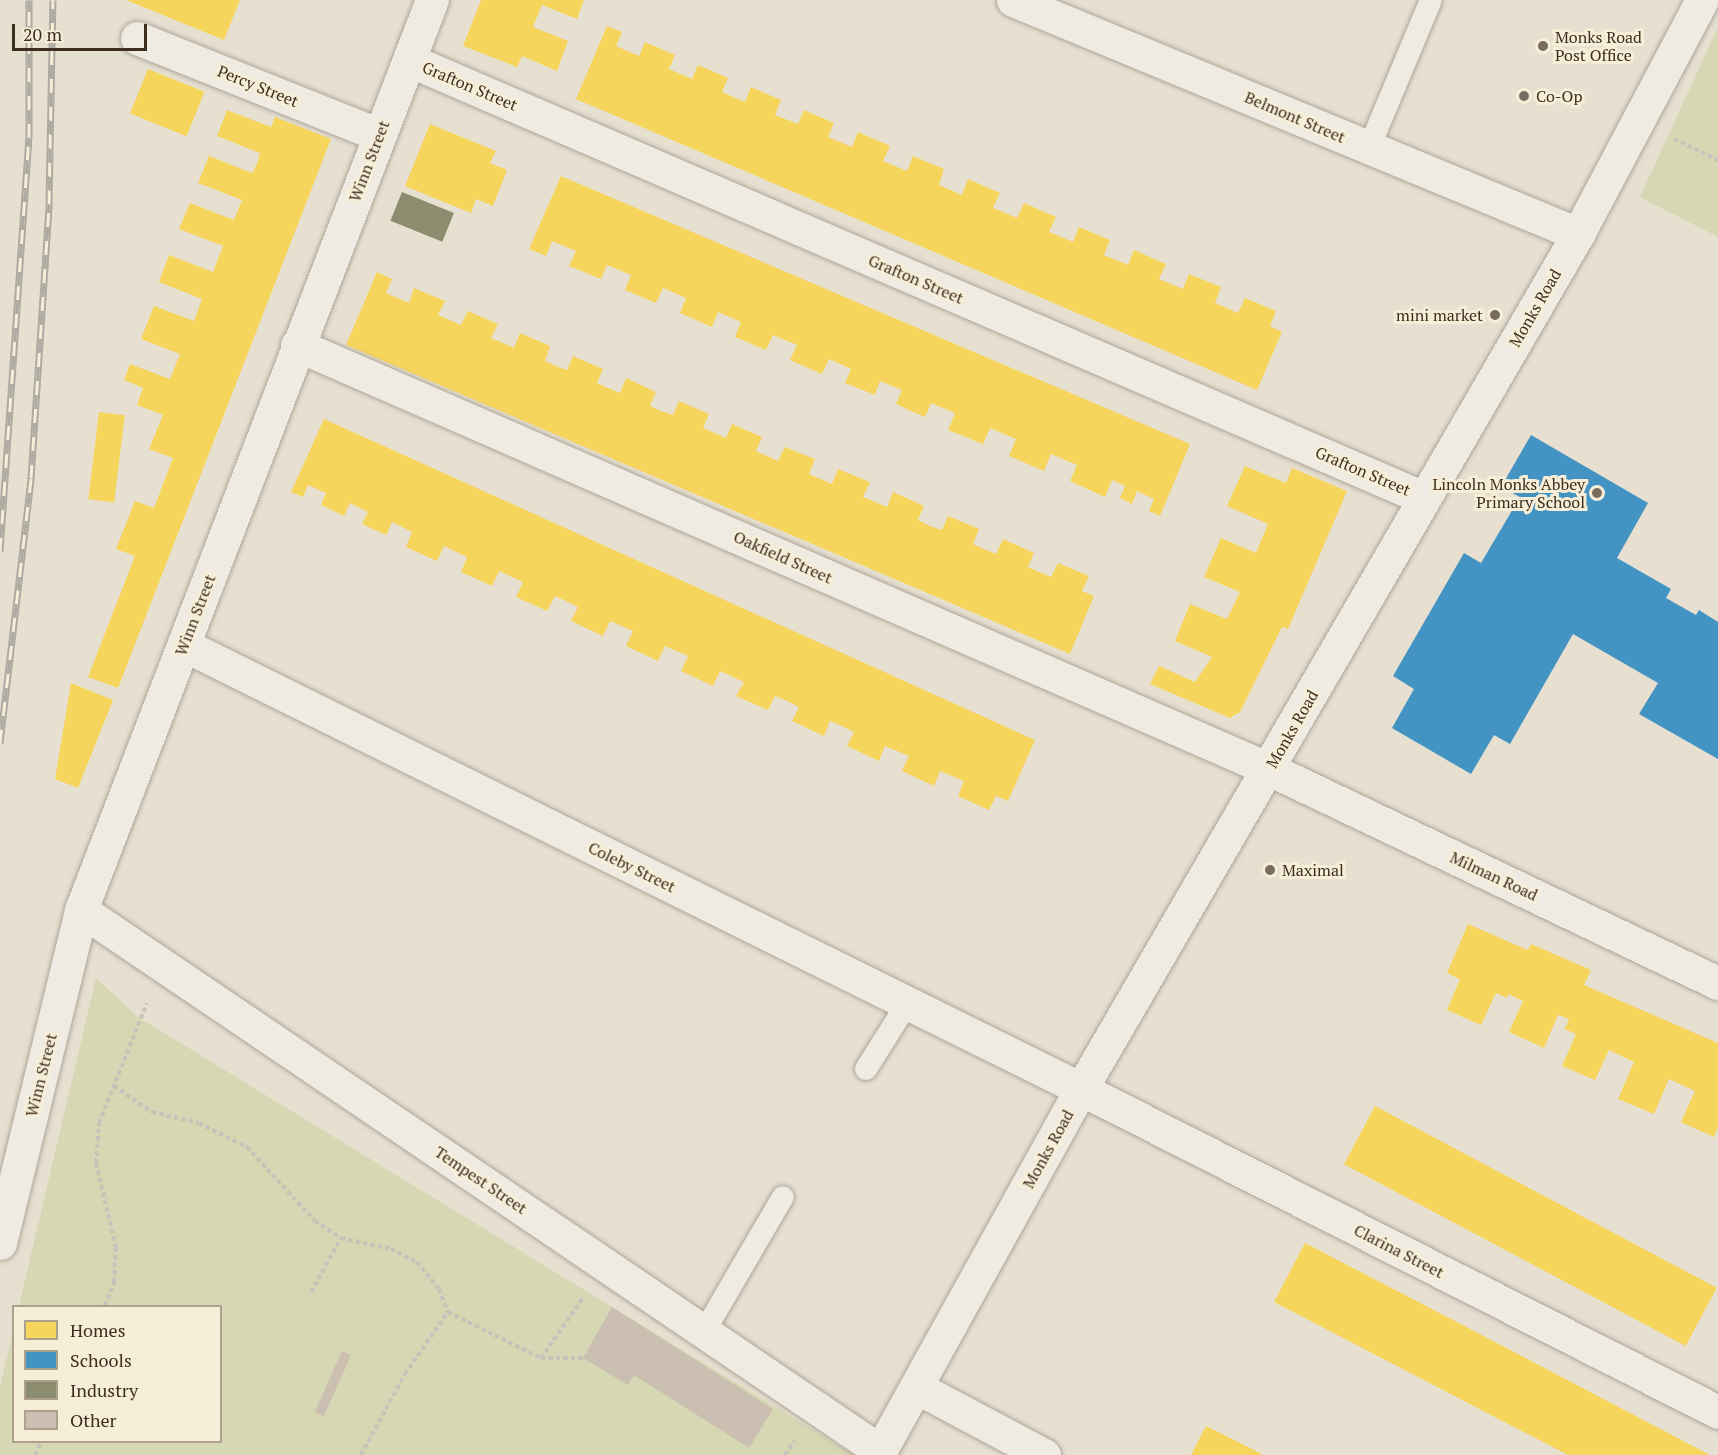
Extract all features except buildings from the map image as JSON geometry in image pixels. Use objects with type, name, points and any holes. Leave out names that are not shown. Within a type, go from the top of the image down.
[{"type":"street","name":"Winn Street","points":[[0,1243],[81,910],[432,0]]},
{"type":"street","name":"Belmont Street","points":[[1013,0],[1578,234]]},
{"type":"street","name":"Monks Road","points":[[879,1453],[1081,1089],[1578,234],[1638,124],[1701,0]]},
{"type":"street","name":"Percy Street","points":[[137,38],[379,135]]},
{"type":"street","name":"Grafton Street","points":[[409,60],[1424,498]]},
{"type":"street","name":"Oakfield Street","points":[[297,345],[1269,769]]},
{"type":"street","name":"Coleby Street","points":[[184,645],[1081,1089]]},
{"type":"street","name":"Milman Road","points":[[1269,769],[1718,982]]},
{"type":"street","name":"Tempest Street","points":[[81,910],[705,1332],[879,1453]]},
{"type":"street","name":"Clarina Street","points":[[1081,1089],[1718,1412]]},
{"type":"street","points":[[916,1387],[1044,1455]]},
{"type":"lane","points":[[1369,148],[1431,0]]},
{"type":"lane","points":[[866,1069],[907,1004]]},
{"type":"lane","points":[[705,1332],[783,1197]]},
{"type":"path","points":[[1638,124],[1718,160]]},
{"type":"path","points":[[105,1305],[114,1282],[116,1248],[96,1163],[99,1123],[138,1017],[168,968]]},
{"type":"path","points":[[114,1086],[152,1112],[198,1123],[247,1147],[315,1221],[341,1238],[391,1249],[417,1262],[439,1289],[448,1312],[541,1358],[583,1358]]},
{"type":"path","points":[[311,1292],[341,1238]]},
{"type":"path","points":[[541,1358],[606,1265]]},
{"type":"path","points":[[361,1455],[405,1374],[448,1312]]},
{"type":"green space","points":[[1718,27],[1718,237],[1640,197]]},
{"type":"green space","points":[[96,978],[138,1017],[854,1455],[0,1455],[0,1388],[12,1334],[12,1443],[222,1443],[222,1305],[19,1305]]},
{"type":"railway","points":[[0,551],[29,137],[29,0]]},
{"type":"railway","points":[[0,743],[31,478],[49,204],[53,0]]},
{"type":"place","name":"Monks Road Post Office","points":[[1543,46]]},
{"type":"place","name":"Co-Op","points":[[1524,96]]},
{"type":"place","name":"mini market","points":[[1495,315]]},
{"type":"place","name":"Lincoln Monks Abbey Primary School","points":[[1597,493]]},
{"type":"place","name":"Maximal","points":[[1270,870]]}]
